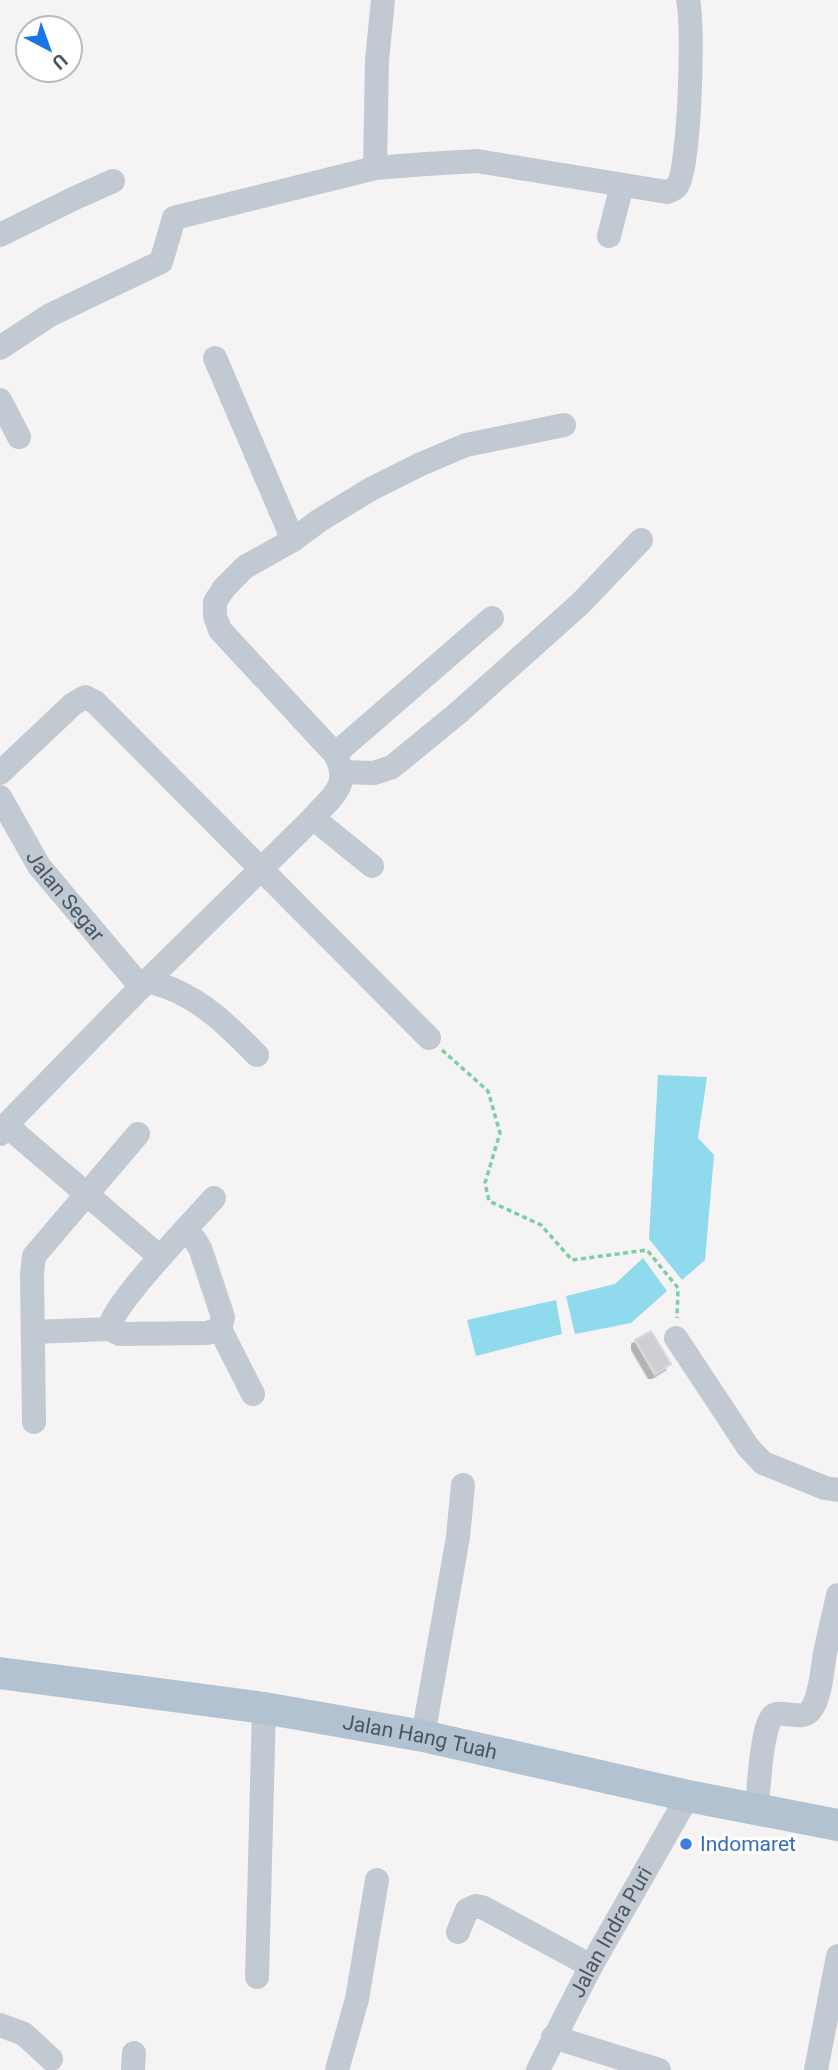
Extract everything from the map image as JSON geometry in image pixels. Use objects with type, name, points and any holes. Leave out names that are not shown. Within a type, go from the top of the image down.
[{"type":"main road","name":"Jalan Hang Tuah","points":[[1,1677],[264,1708],[423,1736],[688,1796],[838,1825]]},
{"type":"street","points":[[375,169],[377,60],[383,0]]},
{"type":"street","points":[[0,348],[50,314],[161,262],[174,218],[375,169],[477,162],[667,192],[678,186],[681,177],[691,97],[688,0]]},
{"type":"street","points":[[0,235],[113,181]]},
{"type":"street","points":[[609,236],[622,185]]},
{"type":"street","points":[[215,358],[293,540]]},
{"type":"street","points":[[0,400],[19,438]]},
{"type":"street","points":[[564,425],[466,445],[371,489],[293,540],[245,567],[215,602],[215,616],[220,630],[339,763],[374,773],[392,767],[458,713],[581,603],[641,540]]},
{"type":"street","points":[[160,1257],[87,1194],[3,1129],[144,984],[313,818],[338,788],[339,763],[492,618]]},
{"type":"street","points":[[0,773],[73,705],[85,697],[95,702],[429,1038]]},
{"type":"street","name":"Jalan Segar","points":[[0,797],[39,866],[144,984]]},
{"type":"street","points":[[313,818],[372,866]]},
{"type":"street","points":[[144,984],[174,990],[200,1004],[229,1027],[257,1055]]},
{"type":"street","points":[[34,1422],[34,1256],[138,1134]]},
{"type":"street","points":[[109,1329],[112,1316],[160,1257],[214,1198]]},
{"type":"street","points":[[185,1230],[200,1248],[223,1317],[220,1329],[253,1394]]},
{"type":"street","points":[[34,1332],[109,1329],[120,1334],[207,1334],[220,1329]]},
{"type":"street","points":[[676,1338],[748,1447],[763,1463],[825,1489],[838,1490]]},
{"type":"street","points":[[423,1736],[458,1537],[463,1485]]},
{"type":"street","points":[[757,1809],[764,1741],[769,1721],[777,1714],[803,1715],[810,1711],[820,1685],[838,1595]]},
{"type":"street","points":[[257,1978],[264,1708]]},
{"type":"street","name":"Jalan Indra Puri","points":[[538,2070],[591,1966],[688,1796]]},
{"type":"street","points":[[337,2070],[357,1999],[377,1880]]},
{"type":"street","points":[[458,1932],[467,1910],[476,1906],[485,1908],[591,1966]]},
{"type":"street","points":[[816,2070],[838,1956]]},
{"type":"street","points":[[0,2025],[24,2034],[51,2059]]},
{"type":"street","points":[[553,2037],[659,2070]]},
{"type":"path","points":[[429,1038],[488,1091],[500,1133],[485,1183],[489,1201],[541,1225],[572,1260],[647,1250],[678,1288],[676,1338]]},
{"type":"water","points":[[658,1075],[707,1077],[698,1138],[714,1155],[705,1260],[682,1280],[649,1239]]},
{"type":"water","points":[[643,1258],[667,1291],[631,1323],[575,1334],[566,1296],[615,1284]]},
{"type":"water","points":[[556,1300],[562,1334],[476,1356],[467,1320]]},
{"type":"building","points":[[651,1331],[671,1364],[655,1374],[635,1340]]},
{"type":"place","name":"Indomaret","points":[[686,1844]]}]
